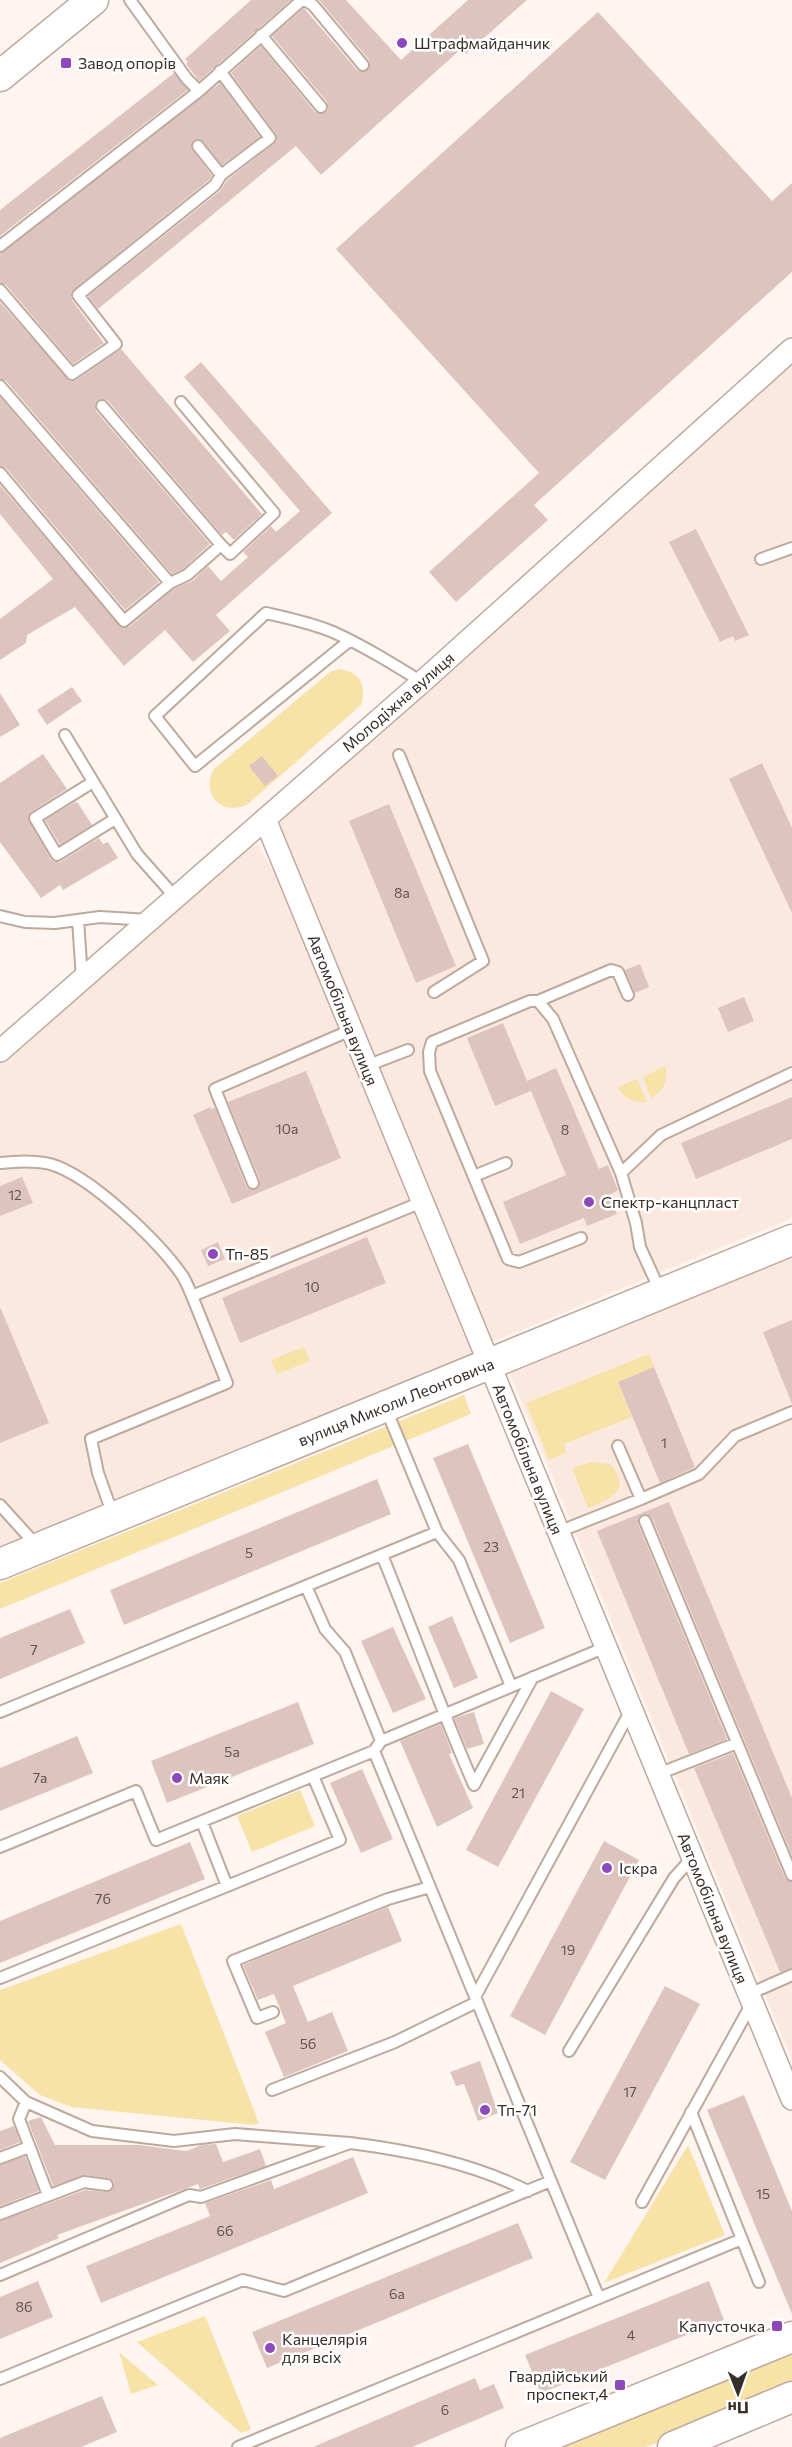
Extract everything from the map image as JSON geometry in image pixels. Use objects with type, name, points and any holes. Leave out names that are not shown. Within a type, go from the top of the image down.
[{"type":"street","points":[[0,76],[93,0]]},
{"type":"street","name":"Молодіжна вулиця","points":[[0,1051],[422,682],[792,348]]},
{"type":"street","name":"Автомобільна вулиця","points":[[264,819],[792,2099]]},
{"type":"street","name":"вулиця Миколи Леонтовича","points":[[0,1564],[792,1240]]},
{"type":"street","points":[[521,2447],[792,2337]]},
{"type":"street","points":[[673,2447],[792,2397]]},
{"type":"lane","points":[[130,0],[187,79],[199,91]]},
{"type":"lane","points":[[0,246],[199,91],[303,0],[313,5],[363,65]]},
{"type":"lane","points":[[261,35],[321,107]]},
{"type":"lane","points":[[0,290],[72,374],[116,344],[78,296],[215,185],[221,175],[270,138],[220,71]]},
{"type":"lane","points":[[198,146],[221,175]]},
{"type":"lane","points":[[0,386],[170,583]]},
{"type":"lane","points":[[102,406],[230,554],[274,513],[181,402]]},
{"type":"lane","points":[[0,472],[124,621],[170,583],[187,575],[221,545]]},
{"type":"lane","points":[[761,559],[792,548]]},
{"type":"lane","points":[[349,641],[195,766],[155,716],[266,613],[311,625],[349,641],[422,682]]},
{"type":"lane","points":[[65,735],[137,854],[175,897]]},
{"type":"lane","points":[[399,754],[483,961],[434,992]]},
{"type":"lane","points":[[93,782],[35,818],[57,855],[115,819]]},
{"type":"lane","points":[[0,916],[25,922],[55,923],[100,917],[149,920]]},
{"type":"lane","points":[[78,920],[82,979]]},
{"type":"lane","points":[[581,1238],[519,1262],[508,1259],[430,1071],[429,1053],[432,1042],[611,970],[618,972],[628,995]]},
{"type":"lane","points":[[538,1001],[552,1018],[621,1173],[636,1223],[640,1247],[661,1294]]},
{"type":"lane","points":[[253,1183],[215,1089],[351,1030]]},
{"type":"lane","points":[[366,1066],[408,1050]]},
{"type":"lane","points":[[621,1173],[661,1135],[792,1073]]},
{"type":"lane","points":[[0,1163],[21,1160],[51,1165],[73,1174],[110,1200],[183,1276],[227,1383],[91,1439],[98,1473],[114,1518]]},
{"type":"lane","points":[[474,1176],[506,1163]]},
{"type":"lane","points":[[192,1296],[422,1202]]},
{"type":"lane","points":[[385,1407],[437,1532],[459,1560],[511,1686]]},
{"type":"lane","points":[[558,1532],[699,1474],[735,1436],[792,1412]]},
{"type":"lane","points":[[618,1446],[641,1499]]},
{"type":"lane","points":[[0,1505],[39,1548]]},
{"type":"lane","points":[[645,1521],[792,1875]]},
{"type":"lane","points":[[0,1712],[437,1532]]},
{"type":"lane","points":[[382,1555],[414,1632],[443,1715],[474,1785],[533,1677]]},
{"type":"lane","points":[[306,1586],[325,1629],[345,1652],[381,1742]]},
{"type":"lane","points":[[0,1847],[136,1791],[156,1840],[374,1751],[381,1742],[606,1647]]},
{"type":"lane","points":[[272,2090],[395,2042],[476,2000],[632,1710]]},
{"type":"lane","points":[[658,1774],[737,1743]]},
{"type":"lane","points":[[374,1751],[599,2298]]},
{"type":"lane","points":[[0,1978],[340,1840],[312,1776]]},
{"type":"lane","points":[[202,1822],[227,1886]]},
{"type":"lane","points":[[569,2051],[674,1878],[692,1858]]},
{"type":"lane","points":[[273,2012],[256,2018],[233,1961],[388,1899],[430,1887]]},
{"type":"lane","points":[[642,2202],[750,1998],[792,1976]]},
{"type":"lane","points":[[0,2077],[26,2102],[92,2130],[174,2141],[235,2134],[400,2149],[492,2174],[528,2191]]},
{"type":"lane","points":[[26,2102],[19,2119],[48,2195]]},
{"type":"lane","points":[[691,2112],[759,2282]]},
{"type":"lane","points":[[0,2275],[189,2195],[201,2198],[350,2143]]},
{"type":"lane","points":[[0,2158],[29,2147]]},
{"type":"lane","points":[[0,2379],[243,2280],[284,2291],[551,2181]]},
{"type":"lane","points":[[0,2214],[84,2182],[107,2185]]},
{"type":"lane","points":[[237,2447],[256,2443],[742,2239]]},
{"type":"shaded area","points":[[792,365],[792,1218],[492,1342],[277,827],[302,801]]},
{"type":"shaded area","points":[[340,669],[353,673],[361,681],[363,698],[361,705],[248,804],[239,808],[230,808],[216,801],[209,787],[214,769],[330,672]]},
{"type":"shaded area","points":[[258,845],[276,876],[473,1356],[0,1550],[0,1061],[230,853]]},
{"type":"shaded area","points":[[665,1066],[664,1085],[651,1098],[643,1077]]},
{"type":"shaded area","points":[[637,1079],[647,1102],[630,1099],[623,1095],[618,1087]]},
{"type":"shaded area","points":[[792,1251],[792,2060],[508,1369]]},
{"type":"shaded area","points":[[304,1347],[310,1361],[277,1374],[271,1360]]},
{"type":"shaded area","points":[[649,1354],[654,1367],[618,1382],[632,1417],[564,1444],[566,1453],[549,1460],[526,1403]]},
{"type":"shaded area","points":[[464,1395],[471,1414],[0,1609],[0,1583]]},
{"type":"shaded area","points":[[592,1462],[610,1464],[617,1473],[619,1487],[611,1497],[588,1508],[572,1468]]},
{"type":"shaded area","points":[[300,1790],[315,1826],[252,1852],[237,1816]]},
{"type":"shaded area","points":[[181,1924],[259,2123],[254,2125],[71,2107],[40,2095],[0,2060],[0,1990]]},
{"type":"shaded area","points":[[688,2145],[725,2235],[604,2283]]},
{"type":"shaded area","points":[[205,2316],[251,2429],[241,2433],[137,2342]]},
{"type":"shaded area","points":[[792,2349],[792,2389],[646,2447],[544,2447]]},
{"type":"shaded area","points":[[119,2352],[158,2385],[131,2394]]},
{"type":"building","points":[[251,0],[291,0],[199,81],[186,64],[188,62],[185,59]]},
{"type":"building","points":[[319,0],[346,0],[401,60],[468,0],[527,0],[466,54],[461,49],[321,175],[296,146],[98,309],[88,296],[220,191],[227,180],[277,141],[276,134],[231,73],[261,46],[315,112],[322,114],[328,110],[327,102],[272,36],[304,8],[357,70],[364,72],[368,70],[369,60]]},
{"type":"building","points":[[598,12],[772,201],[792,183],[792,272],[534,505],[548,520],[456,602],[429,572],[539,473],[336,249]]},
{"type":"building","points":[[174,73],[188,90],[0,236],[0,210]]},
{"type":"building","points":[[220,83],[260,137],[222,165],[203,141],[197,139],[193,141],[191,148],[212,176],[209,180],[71,292],[72,300],[104,343],[73,364],[6,285],[0,283],[0,253]]},
{"type":"building","points":[[0,302],[70,381],[76,380],[121,349],[262,514],[234,540],[226,532],[222,535],[108,401],[98,400],[95,404],[96,411],[210,544],[183,569],[172,574],[6,381],[0,379]]},
{"type":"building","points":[[201,362],[332,513],[216,615],[230,631],[193,662],[165,630],[124,666],[75,607],[27,635],[26,643],[0,660],[0,619],[53,579],[0,514],[0,485],[122,628],[129,627],[174,589],[192,581],[208,566],[221,581],[248,557],[243,552],[271,526],[276,532],[300,511],[184,377]]},
{"type":"building","points":[[0,397],[159,582],[125,610],[6,468],[0,466]]},
{"type":"building","points":[[696,529],[749,635],[735,641],[733,636],[720,642],[669,542]]},
{"type":"building","points":[[72,687],[82,701],[47,725],[37,710]]},
{"type":"building","points":[[0,693],[20,725],[0,737]]},
{"type":"building","points":[[43,754],[67,789],[31,812],[28,818],[51,859],[54,862],[60,862],[99,838],[103,844],[108,842],[118,858],[63,890],[60,885],[41,898],[0,842],[0,783]]},
{"type":"building","points":[[262,756],[278,776],[265,786],[249,766]]},
{"type":"building","points":[[762,763],[792,828],[792,913],[729,779]]},
{"type":"building","points":[[75,802],[78,803],[92,825],[60,845],[45,820]]},
{"type":"building","points":[[389,804],[456,966],[416,983],[349,821]]},
{"type":"building","points":[[640,964],[649,987],[635,993],[625,970]]},
{"type":"building","points":[[744,997],[754,1021],[728,1032],[718,1008]]},
{"type":"building","points":[[503,1023],[527,1081],[556,1068],[599,1169],[608,1165],[618,1190],[609,1195],[617,1214],[587,1226],[584,1218],[520,1244],[503,1202],[566,1175],[531,1091],[495,1106],[467,1038]]},
{"type":"building","points":[[306,1071],[341,1158],[232,1204],[193,1115],[210,1107],[215,1108],[246,1186],[255,1190],[259,1187],[260,1180],[228,1102]]},
{"type":"building","points":[[792,1097],[792,1139],[696,1179],[681,1143]]},
{"type":"building","points":[[22,1177],[33,1203],[0,1216],[0,1186]]},
{"type":"building","points":[[367,1237],[386,1283],[240,1343],[222,1298]]},
{"type":"building","name":"Тп-85","points":[[218,1242],[225,1259],[208,1266],[201,1250]]},
{"type":"building","points":[[0,1307],[49,1423],[0,1443]]},
{"type":"building","points":[[792,1320],[792,1404],[763,1332]]},
{"type":"building","points":[[654,1367],[695,1467],[660,1483],[618,1382]]},
{"type":"building","points":[[468,1444],[545,1628],[510,1643],[433,1458]]},
{"type":"building","points":[[377,1479],[391,1514],[124,1625],[110,1590]]},
{"type":"building","points":[[669,1502],[792,1798],[792,1855],[652,1518],[647,1514],[642,1514],[638,1519],[638,1524],[727,1739],[689,1754],[597,1531]]},
{"type":"building","points":[[70,1609],[85,1643],[0,1679],[0,1638]]},
{"type":"building","points":[[452,1616],[478,1678],[454,1688],[428,1627]]},
{"type":"building","points":[[393,1627],[426,1699],[393,1713],[361,1641]]},
{"type":"building","points":[[551,1691],[584,1709],[498,1867],[466,1850]]},
{"type":"building","points":[[298,1702],[314,1744],[167,1803],[151,1761]]},
{"type":"building","points":[[474,1712],[484,1744],[467,1749],[454,1718]]},
{"type":"building","points":[[441,1724],[452,1753],[449,1754],[473,1808],[437,1827],[400,1741]]},
{"type":"building","points":[[77,1736],[93,1773],[0,1811],[0,1768]]},
{"type":"building","points":[[733,1753],[785,1878],[792,1882],[792,1968],[780,1972],[694,1768]]},
{"type":"building","points":[[362,1769],[393,1839],[361,1853],[330,1783]]},
{"type":"building","points":[[604,1841],[639,1860],[545,2035],[510,2016]]},
{"type":"building","points":[[190,1842],[205,1879],[0,1963],[0,1921]]},
{"type":"building","points":[[388,1907],[402,1941],[293,1986],[308,2022],[332,2012],[348,2051],[284,2077],[265,2032],[286,2023],[274,1994],[258,2000],[243,1965]]},
{"type":"building","points":[[665,1986],[700,2004],[605,2180],[570,2162]]},
{"type":"building","points":[[480,2061],[498,2113],[478,2121],[464,2084],[456,2086],[450,2072]]},
{"type":"building","points":[[744,2095],[792,2211],[792,2314],[707,2110]]},
{"type":"building","points":[[41,2117],[55,2145],[139,2145],[186,2151],[202,2145],[216,2144],[223,2162],[260,2149],[266,2166],[200,2189],[198,2184],[57,2235],[59,2238],[0,2263],[0,2221],[85,2190],[107,2192],[114,2187],[114,2182],[109,2178],[85,2175],[53,2186],[28,2121]]},
{"type":"building","points":[[14,2126],[20,2142],[0,2150],[0,2131]]},
{"type":"building","points":[[25,2156],[39,2191],[0,2206],[0,2165]]},
{"type":"building","points":[[353,2157],[368,2193],[101,2303],[86,2266],[210,2216],[205,2203],[271,2180],[274,2189]]},
{"type":"building","points":[[518,2223],[533,2258],[267,2368],[252,2332]]},
{"type":"building","points":[[38,2281],[53,2317],[0,2339],[0,2297]]},
{"type":"building","points":[[709,2281],[724,2320],[541,2393],[525,2355]]},
{"type":"building","points":[[475,2378],[480,2390],[494,2384],[504,2408],[412,2447],[313,2447]]},
{"type":"building","points":[[102,2396],[117,2432],[81,2447],[0,2447],[0,2438]]},
{"type":"place","name":"Штрафмайданчик","points":[[402,43]]},
{"type":"place","name":"Завод опорів","points":[[66,63]]},
{"type":"place","name":"Спектр-канцпласт","points":[[589,1202]]},
{"type":"place","name":"Тп-85","points":[[213,1254]]},
{"type":"place","name":"Маяк","points":[[177,1778]]},
{"type":"place","name":"Іскра","points":[[607,1868]]},
{"type":"place","name":"Тп-71","points":[[485,2110]]},
{"type":"place","name":"Капусточка","points":[[777,2326]]},
{"type":"place","name":"Канцелярiя для всiх","points":[[270,2348]]},
{"type":"place","name":"Гвардійський проспект,4","points":[[620,2385]]}]
